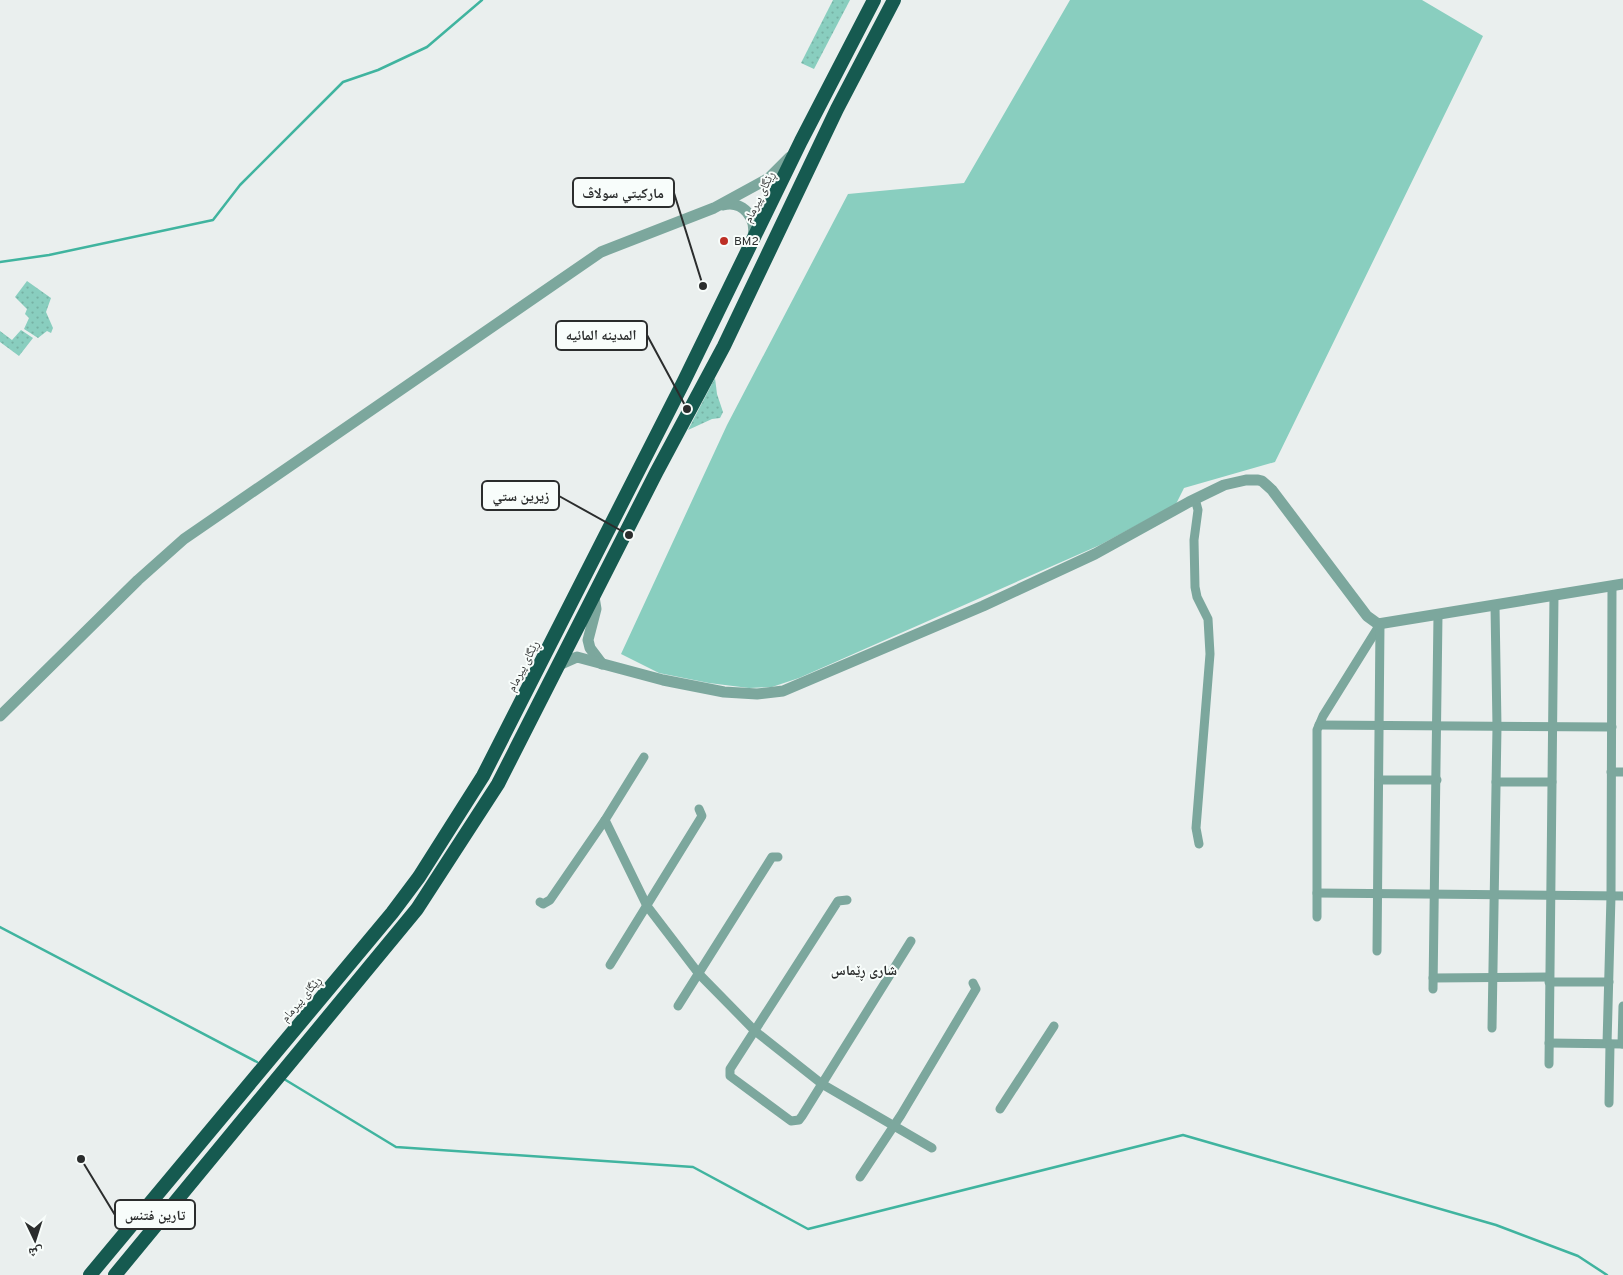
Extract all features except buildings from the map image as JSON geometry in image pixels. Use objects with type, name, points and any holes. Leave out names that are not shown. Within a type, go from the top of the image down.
[{"type":"highway","points":[[116,1275],[417,909],[498,784],[704,384],[837,109],[894,0]]},
{"type":"highway","points":[[871,6],[883,20]]},
{"type":"highway","name":"ڕێگای پیرمام","points":[[90,1275],[302,1023],[419,877],[487,768],[684,381],[802,141],[871,6]]},
{"type":"highway","points":[[684,381],[704,384]]},
{"type":"street","points":[[714,208],[769,178],[782,166],[802,141]]},
{"type":"street","points":[[0,716],[138,580],[184,539],[601,252],[727,204],[735,205],[750,214],[754,231],[751,247]]},
{"type":"street","points":[[559,665],[577,657],[663,680],[724,692],[757,694],[783,691],[983,606],[1095,554],[1195,499],[1240,481],[1262,481],[1272,490],[1370,620],[1380,624],[1617,585],[1612,684],[1609,1103]]},
{"type":"street","points":[[1195,499],[1198,510],[1194,540],[1195,587],[1197,597],[1208,618],[1210,654],[1196,828],[1199,844]]},
{"type":"street","points":[[1549,1064],[1554,596]]},
{"type":"street","points":[[594,597],[596,609],[588,640],[590,648],[602,664]]},
{"type":"street","points":[[1492,1028],[1491,977],[1497,727],[1495,606]]},
{"type":"street","points":[[1433,989],[1438,615]]},
{"type":"street","points":[[1317,917],[1317,736],[1319,725],[1380,624]]},
{"type":"street","points":[[1377,951],[1380,624]]},
{"type":"street","points":[[1612,684],[1623,684]]},
{"type":"street","points":[[1319,725],[1612,727]]},
{"type":"street","points":[[540,902],[543,904],[550,900],[605,820],[644,757]]},
{"type":"street","points":[[1611,772],[1623,772]]},
{"type":"street","points":[[1379,780],[1437,780]]},
{"type":"street","points":[[1496,782],[1552,782]]},
{"type":"street","points":[[610,965],[702,816],[699,809]]},
{"type":"street","points":[[605,820],[647,906],[699,974],[755,1031],[822,1084],[932,1148]]},
{"type":"street","points":[[678,1006],[772,857],[778,857]]},
{"type":"street","points":[[1317,893],[1623,896]]},
{"type":"street","points":[[847,900],[838,901],[730,1069],[730,1076],[791,1121],[799,1120],[911,941]]},
{"type":"street","points":[[1433,978],[1491,977],[1609,982]]},
{"type":"street","points":[[860,1177],[894,1126],[976,989],[973,982]]},
{"type":"street","points":[[1549,1043],[1622,1044],[1623,1006]]},
{"type":"street","points":[[1000,1109],[1054,1026]]},
{"type":"green space","points":[[833,0],[850,0],[814,69],[801,63]]},
{"type":"green space","points":[[1070,0],[1422,0],[1483,36],[1275,462],[1184,488],[1176,504],[1100,545],[799,678],[772,687],[749,688],[709,683],[659,673],[621,654],[727,425],[848,194],[964,183]]},
{"type":"green space","points":[[27,281],[51,298],[46,312],[53,328],[51,333],[47,331],[38,338],[24,329],[29,318],[25,314],[27,309],[15,297]]},
{"type":"green space","points":[[21,330],[33,338],[19,356],[0,342],[0,331],[12,340]]},
{"type":"green space","points":[[715,378],[717,394],[723,412],[720,418],[712,419],[688,430]]},
{"type":"waterway","points":[[0,262],[49,255],[213,220],[240,185],[343,82],[378,70],[427,47],[482,0]]},
{"type":"waterway","points":[[0,927],[257,1062]]},
{"type":"waterway","points":[[284,1079],[396,1147],[693,1167],[808,1229],[1183,1135],[1496,1225],[1578,1256],[1607,1275]]},
{"type":"place","name":"BM2","points":[[724,241]]},
{"type":"place","name":"ماركيتي سولاڤ","points":[[703,286]]},
{"type":"place","name":"المدينه المائيه","points":[[687,409]]},
{"type":"place","name":"زيرين ستي","points":[[629,535]]},
{"type":"place","name":"تارين فتنس","points":[[81,1159]]},
{"type":"district","name":"شاری ڕێماس","points":[[864,970]]}]
